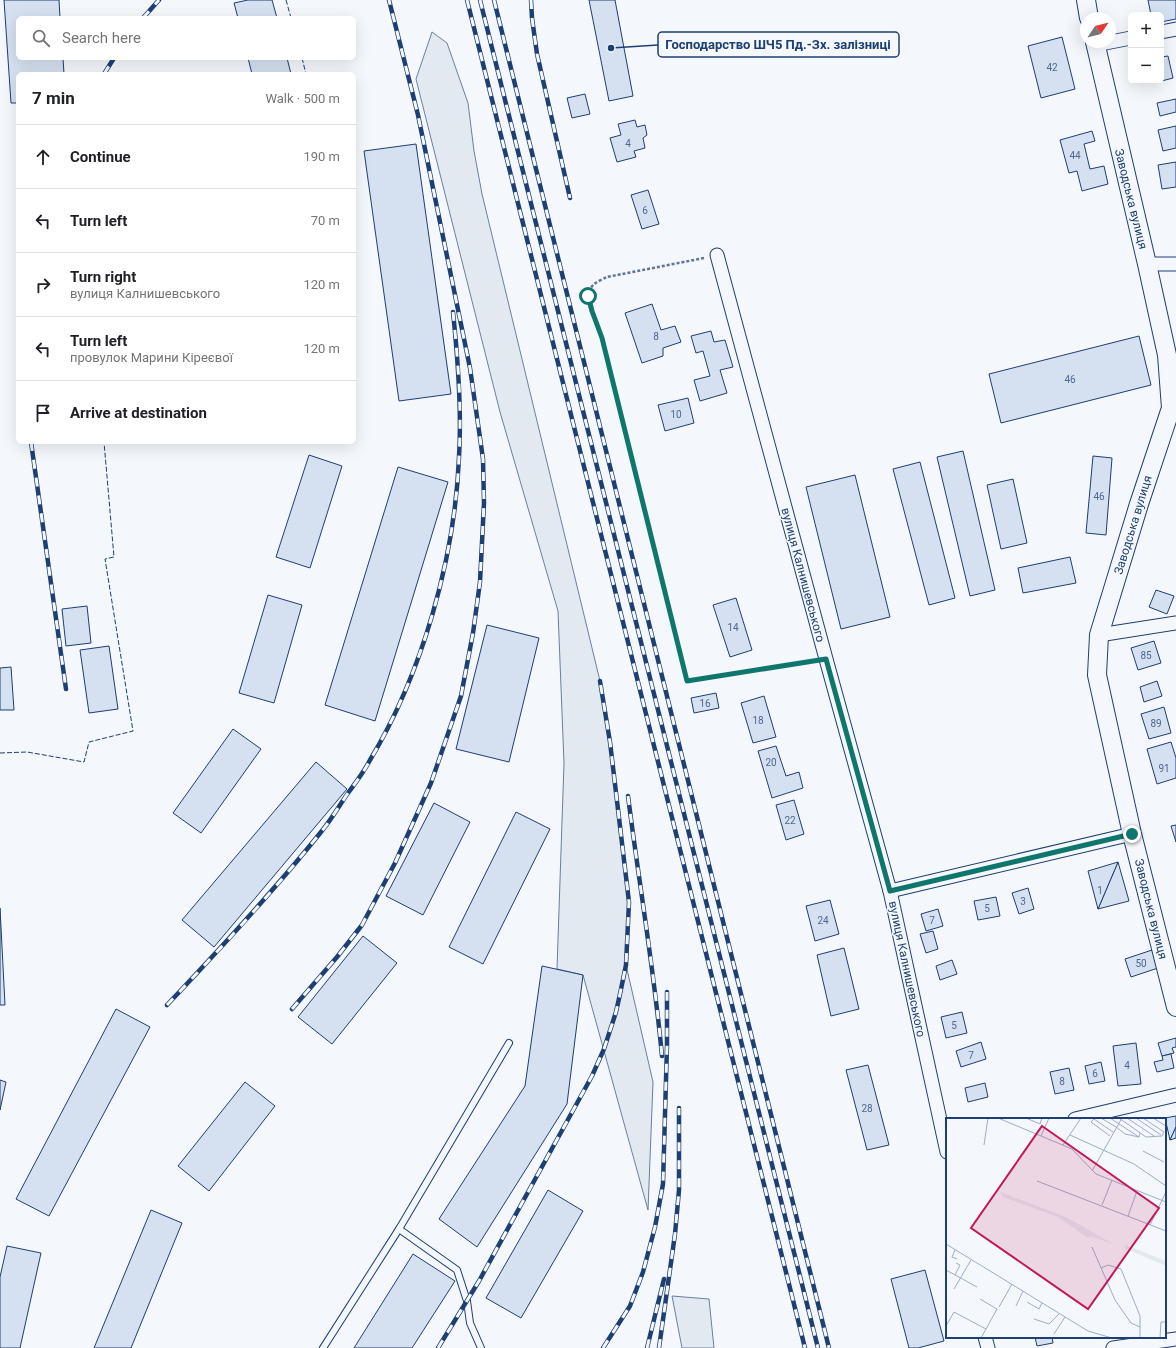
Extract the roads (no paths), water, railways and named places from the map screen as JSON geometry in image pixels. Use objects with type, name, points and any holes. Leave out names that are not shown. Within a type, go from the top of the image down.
[{"type":"street","points":[[1086,0],[1089,12]]},
{"type":"street","points":[[1164,31],[1176,29]]},
{"type":"street","points":[[1116,40],[1128,38]]},
{"type":"street","name":"Заводська вулиця","points":[[1096,48],[1167,355],[1171,408],[1139,504],[1100,635],[1097,675],[1132,834],[1176,1007]]},
{"type":"street","name":"вулиця Калнишевського","points":[[717,255],[890,891],[946,1145]]},
{"type":"street","points":[[1147,264],[1176,264]]},
{"type":"street","points":[[1100,635],[1176,623]]},
{"type":"street","points":[[890,891],[1132,834]]},
{"type":"street","points":[[1079,1118],[1176,1094]]},
{"type":"street","points":[[985,1338],[988,1348]]},
{"type":"street","points":[[1113,1348],[1176,1339]]},
{"type":"lane","points":[[323,1348],[400,1229],[509,1043]]},
{"type":"lane","points":[[400,1229],[457,1270],[467,1301],[470,1323],[481,1348]]},
{"type":"railway","points":[[145,16],[159,0]]},
{"type":"railway","points":[[292,1009],[337,957],[362,925],[395,863],[431,783],[461,696],[473,633],[480,582],[484,503],[483,459],[470,368],[418,115],[389,0]]},
{"type":"railway","points":[[467,0],[805,1348]]},
{"type":"railway","points":[[480,0],[818,1348]]},
{"type":"railway","points":[[494,0],[829,1348]]},
{"type":"railway","points":[[531,0],[537,54],[570,198]]},
{"type":"railway","points":[[105,72],[113,60]]},
{"type":"railway","points":[[167,1005],[265,898],[332,818],[365,769],[389,726],[405,691],[420,653],[432,614],[443,575],[451,535],[456,495],[460,439],[458,366],[453,312]]},
{"type":"railway","points":[[31,444],[66,689]]},
{"type":"railway","points":[[438,1348],[479,1281],[592,1076],[604,1049],[616,1012],[626,965],[629,902],[610,742],[600,681]]},
{"type":"railway","points":[[628,796],[651,958],[662,1056]]},
{"type":"railway","points":[[603,1348],[630,1306],[643,1272],[655,1227],[663,1184],[667,992]]},
{"type":"railway","points":[[659,1348],[675,1234],[679,1190],[679,1108]]},
{"type":"railway","points":[[647,1348],[664,1279]]},
{"type":"place","name":"Господарство ШЧ5 Пд.-Зх. залізниці","points":[[611,48]]}]
